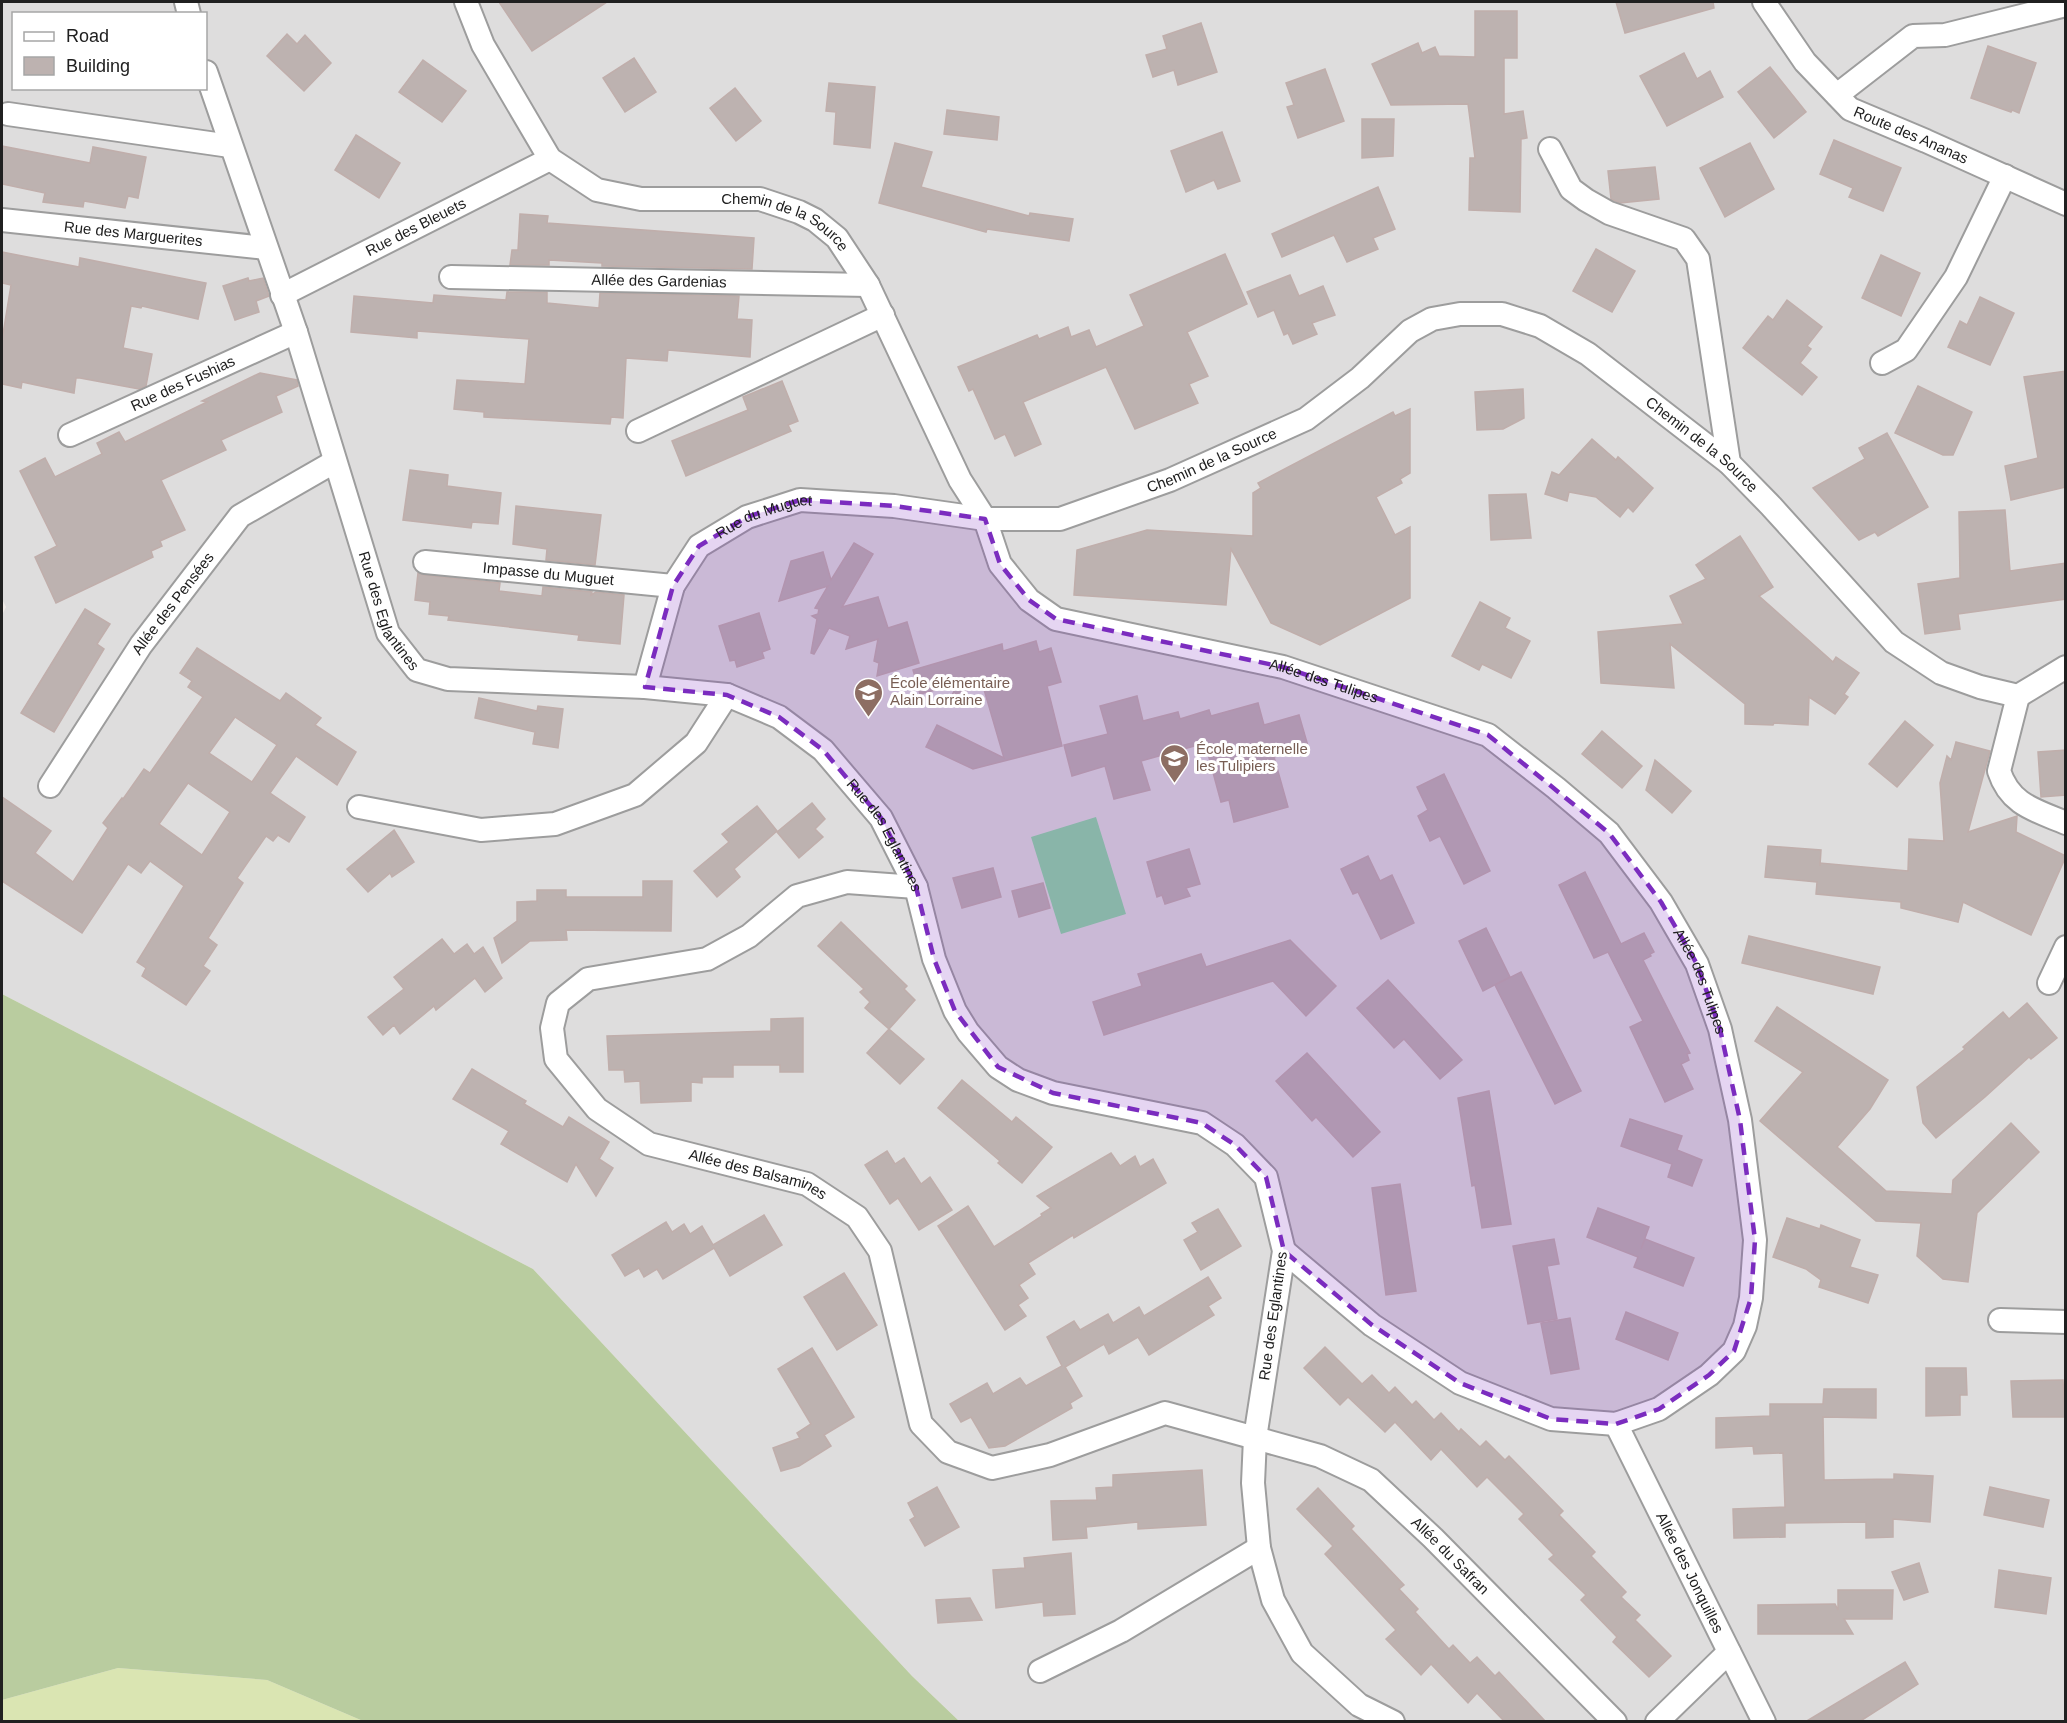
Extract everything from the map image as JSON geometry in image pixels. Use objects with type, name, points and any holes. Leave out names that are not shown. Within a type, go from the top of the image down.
[{"type":"street","name":"Chemin de la Source","points":[[466,2],[483,45],[550,159],[597,190],[641,199],[760,199],[799,212],[814,220],[837,238],[868,285],[960,480],[985,519],[1060,519],[1170,480],[1306,419],[1360,378],[1410,331],[1432,319],[1460,314],[1502,314],[1540,326],[1588,354],[1728,463],[1771,506],[1894,642],[1941,673],[1980,687],[2018,696]]},
{"type":"street","name":"Route des Ananas","points":[[1764,2],[1805,62],[1850,109],[2066,204]]},
{"type":"street","points":[[1837,95],[1912,36],[1945,35],[2066,5]]},
{"type":"street","name":"Rue des Eglantines","points":[[207,75],[296,332],[388,633],[417,670],[448,679],[645,687],[727,695],[778,717],[823,750],[880,818],[916,886],[934,960],[955,1011],[968,1032],[998,1067],[1018,1080],[1053,1093],[1202,1123],[1235,1145],[1266,1177],[1284,1251],[1255,1438],[1253,1483],[1259,1548],[1273,1600],[1302,1653],[1359,1705],[1393,1722]]},
{"type":"street","points":[[8,114],[230,146]]},
{"type":"street","points":[[1550,149],[1571,189],[1608,213],[1684,239],[1698,259],[1728,463]]},
{"type":"street","name":"Rue des Bleuets","points":[[282,295],[550,159]]},
{"type":"street","points":[[1882,363],[1906,350],[1956,277],[2005,176]]},
{"type":"street","name":"Rue des Marguerites","points":[[2,220],[266,248]]},
{"type":"street","name":"Allée des Gardenias","points":[[451,277],[868,285]]},
{"type":"street","points":[[638,431],[882,315]]},
{"type":"street","name":"Rue des Fushias","points":[[70,435],[296,332]]},
{"type":"street","name":"Allée des Pensées","points":[[50,786],[141,645],[240,516],[334,462]]},
{"type":"street","name":"Rue du Muguet","points":[[645,687],[673,586],[699,546],[747,517],[800,500],[894,506],[985,519]]},
{"type":"street","name":"Allée des Tulipes","points":[[985,519],[1000,564],[1029,600],[1056,619],[1283,667],[1488,735],[1609,833],[1661,902],[1697,964],[1720,1029],[1740,1120],[1755,1240],[1751,1298],[1744,1326],[1734,1351],[1709,1375],[1659,1408],[1616,1424],[1551,1419],[1460,1383],[1372,1325],[1284,1251]]},
{"type":"street","name":"Impasse du Muguet","points":[[425,562],[673,586]]},
{"type":"street","points":[[2066,667],[2018,696],[1999,771],[2010,793],[2019,801],[2066,823]]},
{"type":"street","points":[[359,807],[481,830],[555,824],[635,795],[696,743],[727,695]]},
{"type":"street","name":"Allée des Balsamines","points":[[916,886],[847,882],[807,893],[797,896],[749,936],[708,959],[588,979],[558,1003],[552,1028],[556,1059],[597,1109],[649,1144],[807,1184],[857,1218],[880,1251],[921,1424],[948,1452],[992,1467],[1050,1455],[1165,1413],[1255,1438]]},
{"type":"street","points":[[2049,983],[2066,947]]},
{"type":"street","points":[[2000,1320],[2065,1322]]},
{"type":"street","name":"Allée des Jonquilles","points":[[1616,1424],[1764,1722]]},
{"type":"street","name":"Allée du Safran","points":[[1255,1438],[1320,1456],[1371,1480],[1433,1538],[1615,1722]]},
{"type":"street","points":[[1040,1671],[1121,1631],[1259,1548]]},
{"type":"street","points":[[1657,1722],[1729,1652]]},
{"type":"highlighted area","points":[[800,500],[894,506],[985,519],[1000,564],[1029,600],[1056,619],[1283,667],[1488,735],[1609,833],[1661,902],[1697,964],[1720,1029],[1740,1120],[1755,1240],[1751,1298],[1734,1351],[1709,1375],[1659,1409],[1616,1424],[1551,1419],[1460,1383],[1372,1325],[1284,1251],[1266,1177],[1235,1145],[1202,1123],[1053,1093],[998,1067],[955,1011],[934,959],[916,887],[881,818],[823,750],[779,717],[727,695],[645,687],[673,586],[699,546],[747,517]]},
{"type":"shaded area","points":[[2,2],[2065,2],[2065,1721],[959,1721],[912,1676],[533,1269],[2,994],[2,615],[6,607],[2,599]]},
{"type":"green space","points":[[1096,817],[1126,914],[1061,934],[1031,837]]},
{"type":"green space","points":[[2,994],[533,1269],[912,1676],[959,1721],[363,1721],[267,1680],[118,1668],[2,1700]]},
{"type":"green space","points":[[118,1668],[267,1680],[363,1721],[2,1722],[2,1700]]},
{"type":"building","points":[[499,2],[607,2],[532,51]]},
{"type":"building","points":[[1616,2],[1713,2],[1714,8],[1625,33]]},
{"type":"building","points":[[1475,11],[1517,11],[1517,58],[1504,58],[1504,114],[1523,111],[1527,138],[1521,139],[1520,212],[1469,210],[1470,158],[1475,158],[1468,104],[1391,105],[1372,64],[1418,43],[1422,53],[1435,47],[1439,56],[1475,57]]},
{"type":"building","points":[[1201,23],[1217,72],[1178,85],[1174,70],[1153,77],[1146,55],[1167,49],[1163,36]]},
{"type":"building","points":[[287,34],[297,44],[305,35],[331,63],[304,91],[267,56]]},
{"type":"building","points":[[1988,46],[2036,63],[2019,113],[1971,98]]},
{"type":"building","points":[[1684,53],[1697,79],[1710,71],[1723,97],[1667,126],[1640,76]]},
{"type":"building","points":[[634,58],[656,92],[625,112],[603,78]]},
{"type":"building","points":[[423,60],[466,91],[442,122],[399,92]]},
{"type":"building","points":[[1770,67],[1806,112],[1774,138],[1738,92]]},
{"type":"building","points":[[1325,69],[1344,121],[1298,138],[1287,107],[1294,105],[1286,83]]},
{"type":"building","points":[[829,83],[875,87],[870,148],[834,144],[836,112],[826,111]]},
{"type":"building","points":[[735,88],[761,121],[736,141],[710,108]]},
{"type":"building","points":[[947,110],[999,117],[997,140],[944,134]]},
{"type":"building","points":[[1362,119],[1394,119],[1393,156],[1362,158]]},
{"type":"building","points":[[1222,132],[1240,181],[1218,189],[1214,180],[1186,192],[1171,151]]},
{"type":"building","points":[[356,135],[400,163],[379,198],[335,170]]},
{"type":"building","points":[[1834,140],[1901,168],[1883,211],[1849,197],[1853,188],[1820,174]]},
{"type":"building","points":[[895,143],[932,152],[921,187],[1029,216],[1030,213],[1073,219],[1069,241],[987,229],[986,232],[879,203]]},
{"type":"building","points":[[1750,143],[1774,189],[1725,217],[1700,168]]},
{"type":"building","points":[[2,146],[90,163],[93,147],[146,157],[138,198],[128,196],[125,208],[84,201],[83,207],[43,202],[45,193],[2,184]]},
{"type":"building","points":[[1655,167],[1659,199],[1620,203],[1611,199],[1608,171]]},
{"type":"building","points":[[1378,187],[1395,229],[1373,238],[1378,249],[1347,262],[1334,235],[1282,257],[1272,234]]},
{"type":"building","points":[[520,214],[548,216],[547,223],[754,238],[752,269],[602,266],[602,263],[549,260],[549,265],[510,265],[512,250],[518,250]]},
{"type":"building","points":[[1596,249],[1635,271],[1612,312],[1573,291]]},
{"type":"building","points":[[2,252],[79,267],[80,258],[206,283],[198,319],[142,306],[141,308],[131,306],[123,348],[152,354],[146,386],[139,389],[80,378],[76,378],[74,393],[22,382],[21,388],[2,384],[2,340],[11,285],[2,283]]},
{"type":"building","points":[[1225,254],[1247,304],[1187,332],[1208,376],[1189,384],[1198,403],[1135,429],[1106,367],[1023,402],[1041,444],[1015,456],[1005,434],[995,439],[973,389],[969,391],[958,367],[1037,335],[1039,339],[1068,327],[1071,337],[1089,330],[1096,347],[1144,326],[1130,295]]},
{"type":"building","points":[[1881,255],[1920,273],[1901,316],[1862,298]]},
{"type":"building","points":[[1290,275],[1299,296],[1323,286],[1335,315],[1312,323],[1317,334],[1293,344],[1288,333],[1284,335],[1274,310],[1258,317],[1247,292]]},
{"type":"building","points":[[248,278],[249,281],[263,278],[269,296],[256,301],[259,312],[235,320],[223,286]]},
{"type":"building","points":[[507,292],[547,292],[547,303],[599,308],[600,293],[739,296],[737,319],[752,320],[750,357],[668,350],[667,361],[626,358],[623,418],[611,417],[610,424],[484,417],[484,412],[454,409],[457,380],[525,384],[529,339],[417,331],[417,338],[351,332],[354,296],[433,303],[434,295],[506,300]]},
{"type":"building","points":[[1980,297],[2014,313],[1990,365],[1948,347],[1960,321],[1967,325]]},
{"type":"building","points":[[1787,300],[1822,327],[1807,346],[1811,349],[1800,363],[1817,377],[1802,395],[1743,348],[1768,316],[1773,320]]},
{"type":"building","points":[[2066,371],[2066,487],[2011,500],[2005,466],[2038,458],[2024,377]]},
{"type":"building","points":[[260,373],[297,380],[298,386],[276,396],[282,412],[221,440],[226,450],[161,480],[185,530],[160,541],[162,546],[151,551],[153,557],[56,603],[35,557],[57,546],[20,471],[45,458],[55,477],[102,454],[97,443],[119,432],[125,442]]},
{"type":"building","points":[[782,381],[798,421],[788,425],[791,431],[686,476],[672,441],[748,410],[743,397]]},
{"type":"building","points":[[1918,386],[1972,412],[1953,455],[1943,455],[1895,433]]},
{"type":"building","points":[[1523,389],[1524,418],[1503,429],[1477,430],[1475,392]]},
{"type":"building","points":[[1410,409],[1410,473],[1400,479],[1402,483],[1376,497],[1395,535],[1410,527],[1410,598],[1320,645],[1271,623],[1231,549],[1226,605],[1074,595],[1077,550],[1147,530],[1253,536],[1253,493],[1261,488],[1258,483],[1393,412],[1395,416]]},
{"type":"building","points":[[1887,433],[1928,507],[1878,536],[1875,532],[1859,540],[1813,488],[1865,459],[1859,448]]},
{"type":"building","points":[[1592,439],[1616,460],[1618,457],[1653,488],[1633,512],[1628,507],[1620,517],[1596,497],[1569,492],[1567,501],[1545,494],[1552,472],[1559,475]]},
{"type":"building","points":[[410,470],[448,475],[447,486],[501,493],[498,524],[472,522],[471,528],[403,520]]},
{"type":"building","points":[[1526,494],[1531,538],[1491,540],[1489,495]]},
{"type":"building","points":[[516,506],[601,515],[595,565],[546,560],[547,549],[513,544]]},
{"type":"building","points":[[2005,510],[2010,571],[2066,563],[2066,599],[1958,614],[1960,629],[1925,634],[1918,584],[1960,578],[1959,512]]},
{"type":"building","points":[[1740,536],[1773,587],[1759,596],[1833,662],[1836,657],[1859,673],[1844,694],[1848,697],[1835,714],[1809,697],[1808,725],[1745,724],[1745,704],[1670,644],[1674,688],[1601,683],[1598,632],[1683,624],[1670,596],[1706,579],[1696,565]]},
{"type":"building","points":[[854,543],[873,554],[842,607],[878,597],[888,628],[907,622],[919,663],[877,676],[879,663],[874,661],[878,639],[846,649],[850,636],[829,628],[814,654],[811,653],[817,619],[812,616],[818,614],[819,609],[815,608],[828,586],[779,601],[791,561],[823,552],[831,580]]},
{"type":"building","points":[[418,573],[500,583],[499,591],[542,596],[543,587],[592,592],[591,595],[596,592],[624,595],[620,644],[578,640],[579,635],[448,620],[449,616],[429,614],[430,602],[415,600]]},
{"type":"building","points":[[1480,602],[1510,618],[1505,628],[1530,641],[1511,678],[1482,664],[1479,670],[1452,656]]},
{"type":"building","points":[[85,609],[110,624],[97,644],[104,649],[54,732],[21,713]]},
{"type":"building","points":[[759,613],[770,649],[762,652],[764,658],[737,667],[735,660],[730,661],[719,626]]},
{"type":"building","points":[[1036,641],[1039,652],[1051,648],[1061,682],[1047,686],[1062,746],[973,769],[926,747],[937,725],[1004,758],[983,686],[952,695],[958,684],[920,694],[913,670],[1002,644],[1003,651]]},
{"type":"building","points":[[197,648],[280,701],[286,693],[321,718],[315,725],[356,752],[337,785],[296,756],[270,793],[305,817],[289,842],[278,835],[273,841],[266,836],[237,878],[243,883],[208,938],[217,945],[203,966],[210,971],[186,1005],[142,976],[146,968],[137,962],[184,886],[150,861],[141,873],[128,864],[82,933],[2,881],[2,797],[51,831],[35,853],[73,882],[108,828],[103,823],[144,769],[150,773],[203,697],[188,687],[192,681],[180,673]],"holes":[[[235,717],[277,745],[252,782],[209,753]],[[188,783],[230,812],[202,855],[159,824]]]},
{"type":"building","points":[[1137,696],[1143,721],[1178,712],[1180,719],[1209,710],[1211,716],[1258,703],[1264,725],[1299,715],[1308,746],[1274,757],[1288,807],[1234,822],[1229,800],[1221,802],[1205,743],[1141,761],[1150,790],[1114,799],[1105,766],[1072,776],[1064,745],[1108,734],[1100,706]]},
{"type":"building","points":[[479,698],[537,711],[538,706],[563,709],[558,748],[533,744],[535,732],[475,718]]},
{"type":"building","points":[[1905,721],[1933,745],[1897,787],[1869,764]]},
{"type":"building","points":[[1602,731],[1642,766],[1622,788],[1582,754]]},
{"type":"building","points":[[1956,742],[1990,751],[1968,832],[2017,816],[2016,832],[2066,856],[2031,935],[1963,902],[1958,922],[1901,908],[1901,902],[1816,894],[1817,882],[1765,877],[1768,846],[1821,850],[1820,863],[1908,871],[1909,839],[1944,841],[1940,783],[1947,756],[1951,760]]},
{"type":"building","points":[[2066,750],[2066,795],[2041,797],[2038,752]]},
{"type":"building","points":[[1655,760],[1691,791],[1672,813],[1646,790]]},
{"type":"building","points":[[1444,774],[1490,871],[1464,884],[1440,836],[1430,841],[1418,816],[1428,810],[1417,787]]},
{"type":"building","points":[[812,803],[825,819],[815,829],[823,837],[799,858],[777,832]]},
{"type":"building","points":[[757,806],[777,831],[734,869],[740,877],[717,897],[694,871],[729,842],[722,834]]},
{"type":"building","points":[[394,830],[414,862],[392,877],[390,873],[368,892],[347,869]]},
{"type":"building","points":[[1189,849],[1200,884],[1186,888],[1190,896],[1165,904],[1162,895],[1157,897],[1147,862]]},
{"type":"building","points":[[1368,856],[1380,881],[1392,875],[1414,923],[1381,939],[1358,892],[1353,894],[1341,869]]},
{"type":"building","points":[[993,868],[1001,897],[962,908],[953,878]]},
{"type":"building","points":[[1585,872],[1621,944],[1644,933],[1654,952],[1643,960],[1690,1053],[1687,1054],[1689,1060],[1681,1064],[1693,1089],[1665,1102],[1630,1027],[1643,1021],[1608,952],[1594,958],[1559,885]]},
{"type":"building","points":[[643,881],[672,881],[671,931],[566,930],[567,940],[530,941],[502,963],[494,938],[517,921],[517,902],[537,901],[537,890],[566,890],[566,897],[643,897]]},
{"type":"building","points":[[1043,883],[1050,908],[1019,917],[1012,891]]},
{"type":"building","points":[[841,922],[907,986],[904,989],[915,1000],[889,1029],[865,1008],[870,1002],[860,992],[864,989],[818,946]]},
{"type":"building","points":[[1486,928],[1510,977],[1483,991],[1459,941]]},
{"type":"building","points":[[1749,936],[1880,967],[1873,994],[1742,963]]},
{"type":"building","points":[[442,939],[454,954],[467,944],[474,954],[483,947],[502,978],[485,992],[475,978],[436,1010],[434,1006],[400,1034],[394,1025],[383,1035],[368,1017],[404,989],[394,977]]},
{"type":"building","points":[[1290,940],[1336,986],[1306,1016],[1273,981],[1104,1035],[1093,1002],[1142,986],[1138,974],[1201,954],[1206,967]]},
{"type":"building","points":[[1521,972],[1581,1091],[1555,1104],[1495,985]]},
{"type":"building","points":[[1388,980],[1462,1060],[1440,1079],[1404,1039],[1394,1048],[1357,1008]]},
{"type":"building","points":[[2027,1003],[2057,1038],[2031,1059],[2029,1057],[1936,1138],[1923,1123],[1917,1087],[1965,1049],[1963,1047],[2003,1012],[2009,1019]]},
{"type":"building","points":[[1777,1007],[1888,1080],[1870,1109],[1837,1147],[1886,1191],[1952,1194],[1953,1180],[2011,1123],[2039,1152],[1977,1213],[1968,1282],[1943,1279],[1917,1256],[1921,1223],[1876,1221],[1760,1121],[1803,1072],[1755,1041]]},
{"type":"building","points":[[803,1018],[803,1072],[780,1072],[780,1065],[733,1065],[733,1077],[702,1077],[702,1083],[691,1082],[691,1101],[641,1103],[640,1081],[625,1082],[624,1070],[609,1070],[607,1036],[771,1031],[771,1019]]},
{"type":"building","points":[[889,1029],[924,1059],[900,1084],[867,1053]]},
{"type":"building","points":[[1307,1053],[1380,1132],[1353,1157],[1316,1117],[1312,1121],[1276,1081]]},
{"type":"building","points":[[472,1069],[526,1101],[524,1104],[563,1127],[569,1117],[609,1142],[599,1159],[613,1168],[596,1196],[576,1164],[567,1182],[501,1144],[509,1131],[453,1099]]},
{"type":"building","points":[[962,1080],[1012,1122],[1016,1117],[1052,1147],[1022,1183],[938,1108]]},
{"type":"building","points":[[1489,1091],[1511,1224],[1482,1228],[1475,1185],[1472,1186],[1458,1098]]},
{"type":"building","points":[[1630,1119],[1682,1136],[1677,1150],[1702,1160],[1692,1186],[1668,1177],[1672,1164],[1621,1146]]},
{"type":"building","points":[[887,1151],[895,1164],[904,1158],[921,1184],[930,1177],[952,1210],[919,1230],[898,1198],[890,1204],[865,1165]]},
{"type":"building","points":[[1111,1153],[1120,1166],[1135,1156],[1140,1167],[1153,1159],[1166,1183],[1028,1263],[1035,1274],[1019,1285],[1028,1298],[1018,1305],[1026,1316],[1005,1330],[938,1226],[968,1206],[994,1247],[1051,1208],[1037,1196]]},
{"type":"building","points":[[1400,1184],[1416,1291],[1386,1295],[1372,1188]]},
{"type":"building","points":[[1598,1208],[1649,1227],[1641,1249],[1645,1239],[1694,1258],[1683,1286],[1634,1267],[1638,1257],[1587,1237]]},
{"type":"building","points":[[1218,1209],[1241,1246],[1201,1270],[1184,1240],[1198,1232],[1192,1223]]},
{"type":"building","points":[[764,1215],[782,1245],[730,1276],[714,1248],[663,1279],[657,1269],[644,1277],[639,1268],[625,1276],[612,1255],[666,1222],[672,1232],[684,1224],[690,1234],[702,1226],[713,1245]]},
{"type":"building","points":[[1787,1218],[1820,1229],[1821,1225],[1860,1240],[1850,1267],[1878,1275],[1868,1303],[1819,1287],[1821,1280],[1806,1269],[1773,1257]]},
{"type":"building","points":[[1554,1239],[1559,1264],[1547,1266],[1557,1319],[1528,1324],[1513,1246]]},
{"type":"building","points":[[844,1273],[877,1325],[837,1350],[804,1297]]},
{"type":"building","points":[[1208,1277],[1221,1298],[1208,1306],[1214,1315],[1149,1355],[1138,1337],[1109,1354],[1104,1344],[1065,1367],[1082,1396],[1070,1403],[1072,1408],[1005,1446],[989,1448],[971,1417],[961,1422],[950,1404],[987,1383],[993,1394],[1020,1378],[1026,1386],[1062,1366],[1047,1337],[1074,1321],[1080,1330],[1108,1314],[1113,1323],[1139,1307],[1144,1316]]},
{"type":"building","points":[[1626,1312],[1678,1333],[1668,1360],[1616,1339]]},
{"type":"building","points":[[1570,1318],[1579,1369],[1551,1374],[1541,1323]]},
{"type":"building","points":[[1325,1347],[1362,1384],[1372,1375],[1389,1393],[1395,1387],[1412,1405],[1416,1401],[1434,1420],[1441,1413],[1459,1432],[1461,1429],[1480,1447],[1486,1441],[1505,1460],[1509,1456],[1563,1511],[1559,1515],[1595,1552],[1591,1556],[1626,1592],[1621,1597],[1640,1615],[1635,1620],[1671,1656],[1649,1677],[1613,1642],[1617,1637],[1581,1600],[1586,1595],[1549,1559],[1554,1555],[1519,1519],[1524,1514],[1487,1477],[1477,1487],[1441,1449],[1431,1460],[1395,1422],[1385,1432],[1348,1397],[1340,1405],[1304,1368]]},
{"type":"building","points":[[812,1348],[854,1417],[824,1435],[831,1446],[799,1466],[781,1471],[773,1448],[800,1438],[797,1433],[811,1424],[778,1369]]},
{"type":"building","points":[[1926,1368],[1966,1368],[1967,1395],[1960,1395],[1960,1415],[1926,1416]]},
{"type":"building","points":[[2063,1380],[2065,1417],[2013,1417],[2011,1381]]},
{"type":"building","points":[[1824,1389],[1876,1389],[1876,1418],[1823,1417],[1824,1480],[1894,1479],[1894,1474],[1933,1476],[1930,1522],[1893,1519],[1893,1537],[1866,1538],[1866,1522],[1785,1523],[1785,1537],[1734,1538],[1733,1509],[1785,1507],[1783,1453],[1754,1454],[1753,1446],[1716,1448],[1716,1418],[1770,1416],[1770,1404],[1823,1404]]},
{"type":"building","points":[[1202,1470],[1206,1525],[1138,1529],[1138,1522],[1086,1527],[1087,1538],[1053,1540],[1051,1501],[1097,1500],[1096,1488],[1113,1487],[1113,1475]]},
{"type":"building","points":[[937,1487],[959,1527],[925,1546],[910,1520],[915,1517],[908,1503]]},
{"type":"building","points":[[1990,1487],[2049,1500],[2043,1527],[1984,1515]]},
{"type":"building","points":[[1318,1488],[1354,1526],[1351,1529],[1404,1585],[1399,1589],[1418,1609],[1415,1612],[1449,1649],[1453,1645],[1470,1663],[1477,1657],[1495,1676],[1499,1672],[1546,1722],[1505,1722],[1477,1693],[1468,1703],[1431,1664],[1421,1675],[1386,1639],[1396,1630],[1325,1554],[1333,1546],[1297,1509]]},
{"type":"building","points":[[1071,1553],[1075,1614],[1044,1616],[1043,1602],[996,1608],[993,1570],[1025,1568],[1024,1558]]},
{"type":"building","points":[[1919,1563],[1928,1592],[1904,1600],[1892,1572]]},
{"type":"building","points":[[1999,1570],[2051,1578],[2046,1614],[1995,1607]]},
{"type":"building","points":[[1838,1590],[1893,1590],[1892,1619],[1844,1619],[1853,1634],[1758,1634],[1758,1605],[1835,1604],[1838,1610]]},
{"type":"building","points":[[970,1598],[982,1620],[938,1623],[936,1600]]},
{"type":"building","points":[[1905,1662],[1918,1684],[1859,1722],[1805,1722]]},
{"type":"place","name":"École élémentaire Alain Lorraine","points":[[869,718]]},
{"type":"place","name":"École maternelle les Tulipiers","points":[[1175,784]]}]
